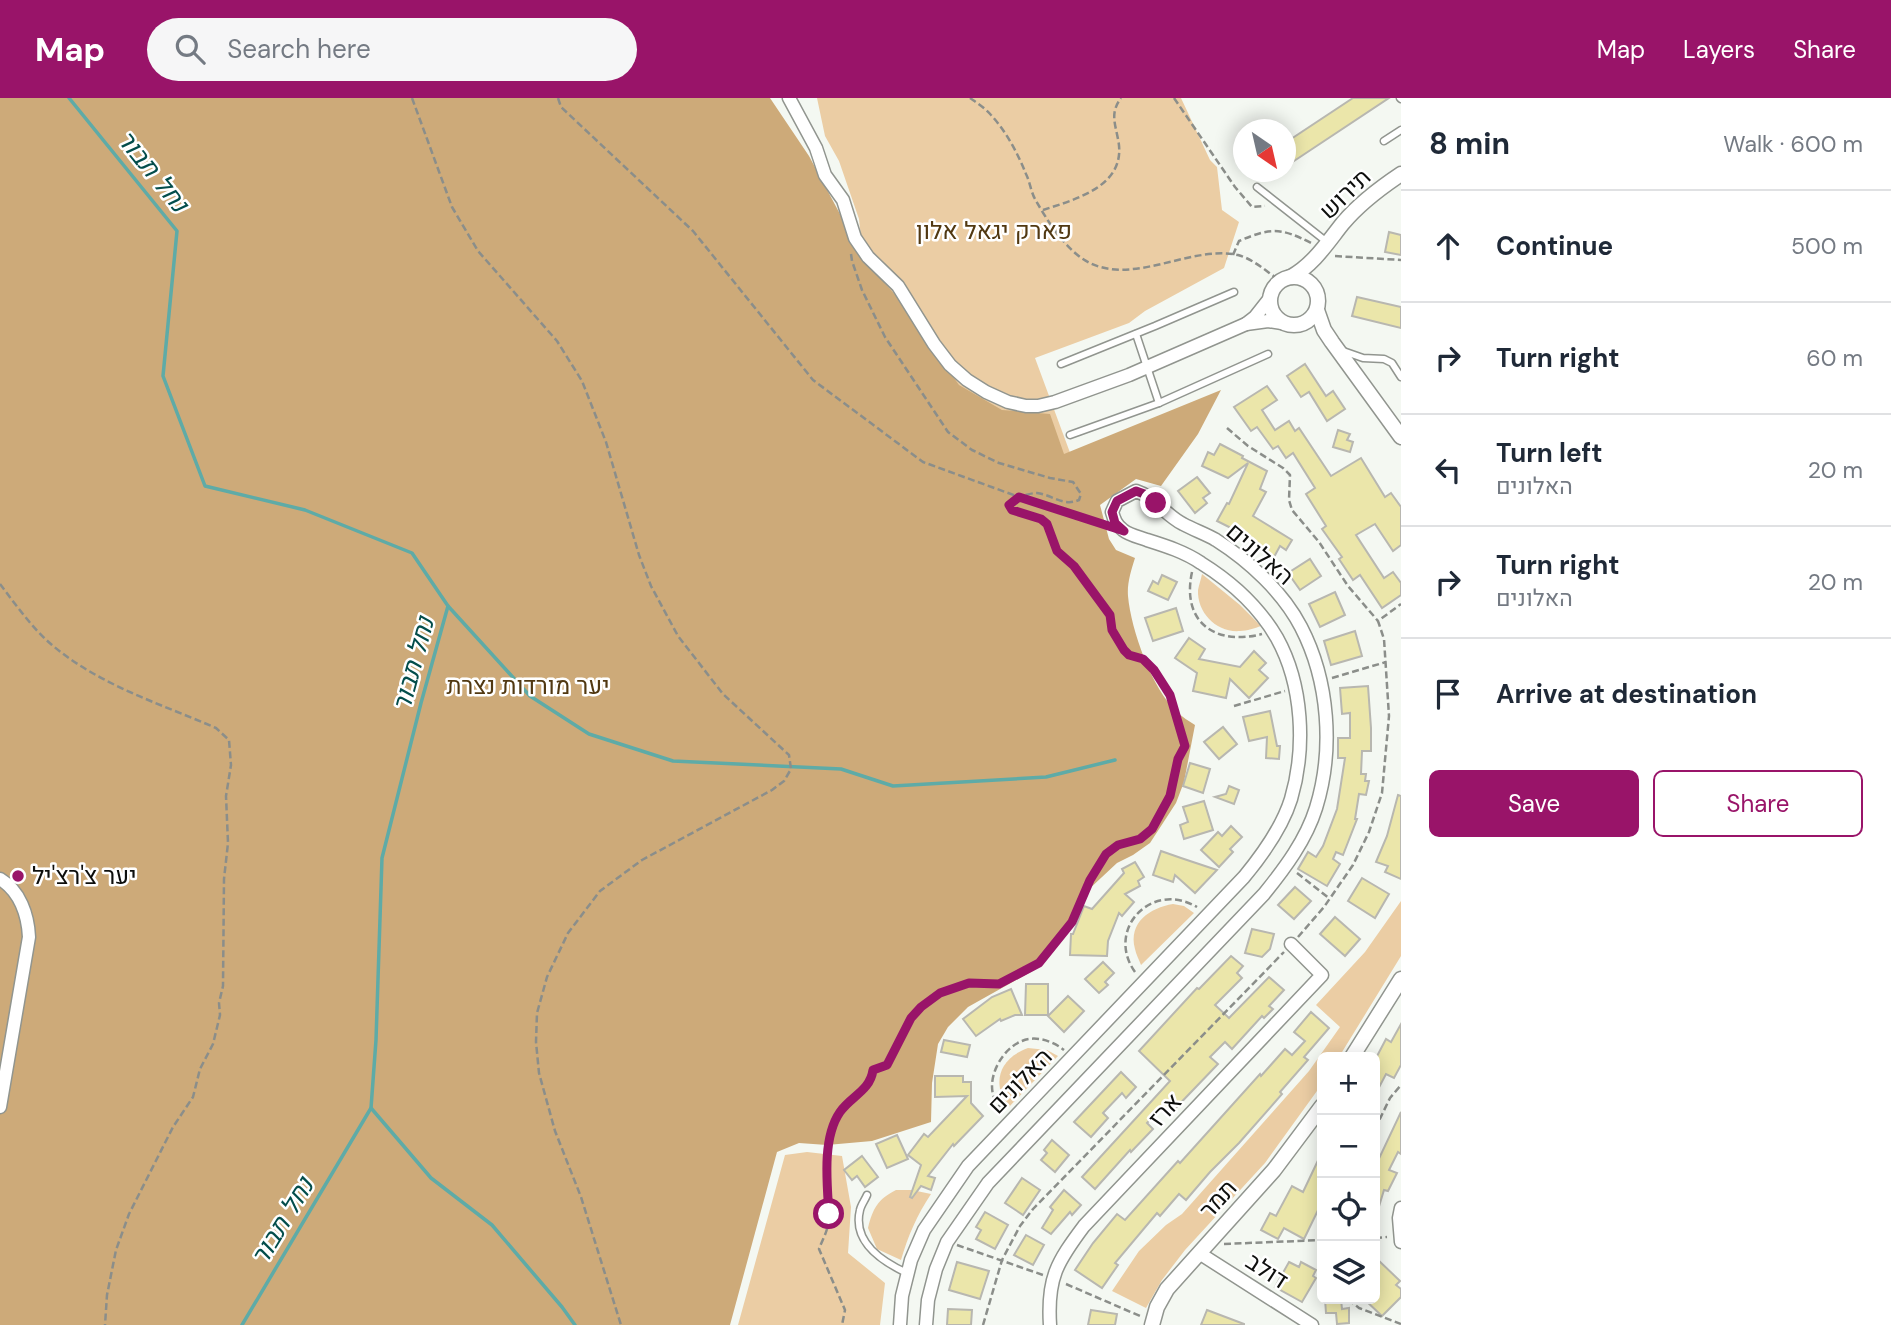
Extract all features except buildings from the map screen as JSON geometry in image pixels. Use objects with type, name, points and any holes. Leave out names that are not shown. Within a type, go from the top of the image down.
[{"type":"street","points":[[789,98],[810,136],[825,175],[843,200],[855,238],[868,257],[898,286],[950,365],[967,380],[1008,402],[1026,406],[1055,402],[1102,386],[1246,324],[1270,298],[1275,286],[1286,279],[1303,278],[1315,290],[1317,310],[1313,317],[1298,326]]},
{"type":"street","name":"תירוש","points":[[1286,279],[1300,272],[1324,249],[1359,207],[1401,174]]},
{"type":"street","name":"תירוש","points":[[1315,290],[1315,278],[1324,249]]},
{"type":"street","points":[[1270,298],[1271,310],[1282,323]]},
{"type":"street","points":[[1317,310],[1324,330],[1401,437]]},
{"type":"street","points":[[1246,324],[1268,321],[1308,328],[1335,346]]},
{"type":"street","name":"האלונים","points":[[900,1325],[907,1273],[924,1230],[946,1196],[1011,1119],[1244,877],[1265,851],[1291,801],[1297,775],[1300,717],[1288,663],[1272,630],[1241,594],[1195,559],[1124,531],[1115,523],[1112,512],[1117,501],[1136,491],[1147,495],[1182,524],[1217,541],[1260,575],[1289,608],[1313,654],[1320,681],[1326,715],[1323,779],[1315,810],[1287,866],[1264,894],[988,1183],[967,1211],[947,1242],[936,1269],[928,1300],[926,1325]]},
{"type":"street","points":[[0,879],[8,884],[22,903],[29,924],[29,937],[0,1107]]},
{"type":"street","name":"ארז","points":[[1050,1325],[1052,1279],[1063,1254],[1084,1226],[1322,975],[1291,944]]},
{"type":"street","points":[[1355,1052],[1401,979]]},
{"type":"street","name":"תמר","points":[[1152,1325],[1157,1307],[1167,1290],[1274,1170],[1317,1113]]},
{"type":"street","points":[[1401,1208],[1401,1242]]},
{"type":"street","name":"דולב","points":[[1203,1249],[1312,1325]]},
{"type":"lane","points":[[1384,141],[1401,130]]},
{"type":"lane","points":[[1257,187],[1280,205],[1324,249]]},
{"type":"lane","points":[[1061,364],[1234,292]]},
{"type":"lane","points":[[1136,334],[1159,403]]},
{"type":"lane","points":[[1335,346],[1363,358],[1384,359],[1392,363],[1401,377]]},
{"type":"lane","points":[[1070,435],[1159,403],[1268,354]]},
{"type":"lane","points":[[867,1195],[860,1210],[860,1227],[865,1242],[887,1263],[907,1273]]},
{"type":"path","points":[[412,98],[452,207],[478,251],[557,341],[582,381],[606,442],[643,565],[651,586],[678,636],[723,694],[789,755],[791,769],[784,781],[772,790],[642,860],[600,891],[568,933],[547,977],[537,1013],[539,1073],[555,1131],[581,1197],[621,1325]]},
{"type":"path","points":[[558,98],[561,107],[693,231],[813,380],[923,462],[1124,531]]},
{"type":"path","points":[[970,98],[990,114],[1007,137],[1026,173],[1034,198],[1067,246],[1089,263],[1106,269],[1131,269],[1211,254],[1233,255],[1286,279]]},
{"type":"path","points":[[1043,211],[1092,193],[1108,180],[1117,164],[1120,148],[1113,121],[1116,104],[1121,98]]},
{"type":"path","points":[[1174,98],[1235,187],[1252,206],[1280,205]]},
{"type":"path","points":[[1233,255],[1239,241],[1264,230],[1295,235],[1324,249],[1401,260]]},
{"type":"path","points":[[842,1325],[845,1310],[819,1249],[829,1214],[826,1161],[834,1123],[841,1110],[864,1090],[872,1078],[873,1070],[887,1065],[911,1018],[921,1007],[940,993],[969,983],[999,984],[1039,963],[1072,922],[1090,880],[1106,854],[1118,845],[1140,839],[1152,829],[1170,796],[1178,759],[1185,746],[1170,695],[1154,670],[1143,659],[1129,655],[1124,650],[1112,630],[1110,615],[1074,566],[1057,551],[1047,524],[1041,519],[1012,510],[1009,505],[1019,497],[1036,493],[1072,503],[1079,500],[1081,494],[1073,482],[999,463],[972,450],[948,432],[885,337],[862,290],[852,261],[850,243],[855,238]]},
{"type":"path","points":[[984,1325],[1002,1260],[1020,1226],[1033,1209],[1291,944],[1330,899],[1353,865],[1369,832],[1382,793],[1389,716],[1384,639],[1378,621],[1348,586],[1319,542],[1292,510],[1289,500],[1290,475],[1227,428]]},
{"type":"path","points":[[1195,559],[1190,593],[1198,619],[1206,628],[1219,636],[1236,638],[1272,630]]},
{"type":"path","points":[[0,584],[28,620],[51,644],[75,663],[107,681],[216,728],[229,740],[232,765],[226,796],[228,843],[224,879],[223,986],[219,1003],[220,1015],[213,1044],[200,1069],[193,1097],[173,1127],[129,1214],[116,1250],[107,1296],[105,1325]]},
{"type":"path","points":[[1378,621],[1401,604]]},
{"type":"path","points":[[1287,866],[1330,899]]},
{"type":"path","points":[[1143,983],[1126,957],[1128,929],[1136,915],[1148,904],[1175,899],[1189,902],[1209,914]]},
{"type":"path","points":[[1011,1119],[995,1101],[992,1091],[992,1078],[1009,1048],[1022,1040],[1034,1038],[1049,1041],[1072,1057]]},
{"type":"path","points":[[1380,1119],[1390,1098],[1401,1085]]},
{"type":"path","points":[[1203,1249],[1317,1240]]},
{"type":"path","points":[[1354,1304],[1401,1324]]},
{"type":"green space","name":"יער מורדות נצרת","points":[[0,98],[770,98],[809,156],[848,229],[875,272],[897,297],[959,385],[1002,410],[1050,414],[1064,454],[1221,390],[1198,434],[1161,486],[1136,479],[1100,505],[1109,539],[1116,550],[1135,558],[1128,596],[1133,625],[1144,658],[1168,702],[1195,725],[1184,782],[1176,803],[1150,843],[1117,863],[1087,891],[1053,952],[1036,969],[968,1007],[948,1027],[938,1044],[932,1083],[931,1122],[872,1141],[827,1145],[799,1143],[777,1152],[730,1325],[0,1325]]},
{"type":"green space","name":"פארק יגאל אלון","points":[[817,98],[1181,98],[1210,160],[1217,167],[1222,210],[1239,222],[1224,268],[1145,311],[1129,323],[1035,358],[1079,477],[989,447],[864,265],[859,219],[839,161],[825,136]]},
{"type":"green space","points":[[1202,574],[1261,626],[1232,631],[1210,620],[1199,598]]},
{"type":"green space","points":[[1401,901],[1401,956],[1342,1052],[1322,1052],[1340,1027],[1316,1005],[1365,952]]},
{"type":"green space","points":[[1173,904],[1184,906],[1194,913],[1141,965],[1135,951],[1134,939],[1138,924],[1156,909]]},
{"type":"green space","points":[[1028,1048],[1047,1050],[1058,1056],[1008,1108],[1000,1090],[1001,1073],[1010,1058]]},
{"type":"green space","points":[[1317,1060],[1317,1091],[1265,1163],[1185,1250],[1162,1280],[1146,1308],[1112,1291],[1139,1251],[1182,1214]]},
{"type":"green space","points":[[807,1152],[842,1156],[851,1207],[848,1253],[885,1283],[880,1325],[738,1325],[785,1155]]},
{"type":"green space","points":[[896,1190],[931,1194],[913,1226],[901,1260],[877,1249],[868,1228],[877,1205]]},
{"type":"waterway","name":"נחל תבור","points":[[69,98],[177,231],[163,376],[205,486],[305,510],[412,553],[448,606],[382,858],[371,1108],[242,1325]]},
{"type":"waterway","points":[[448,606],[530,696],[589,734],[673,761],[841,769],[893,786],[1046,777],[1115,760]]},
{"type":"waterway","points":[[371,1108],[431,1178],[492,1225],[575,1325]]},
{"type":"place","name":"יער צ'רצ'יל","points":[[18,876]]},
{"type":"route","points":[[829,1214],[826,1161],[834,1123],[841,1110],[864,1090],[872,1078],[873,1070],[887,1065],[911,1018],[940,993],[969,983],[999,984],[1039,963],[1072,922],[1090,880],[1106,854],[1118,845],[1140,839],[1152,829],[1170,796],[1178,759],[1185,746],[1170,695],[1154,670],[1143,659],[1129,655],[1124,650],[1112,630],[1110,615],[1074,566],[1057,551],[1047,524],[1041,519],[1012,510],[1009,505],[1019,497],[1124,531],[1115,523],[1112,512],[1117,501],[1136,491],[1147,495],[1156,503]]}]
